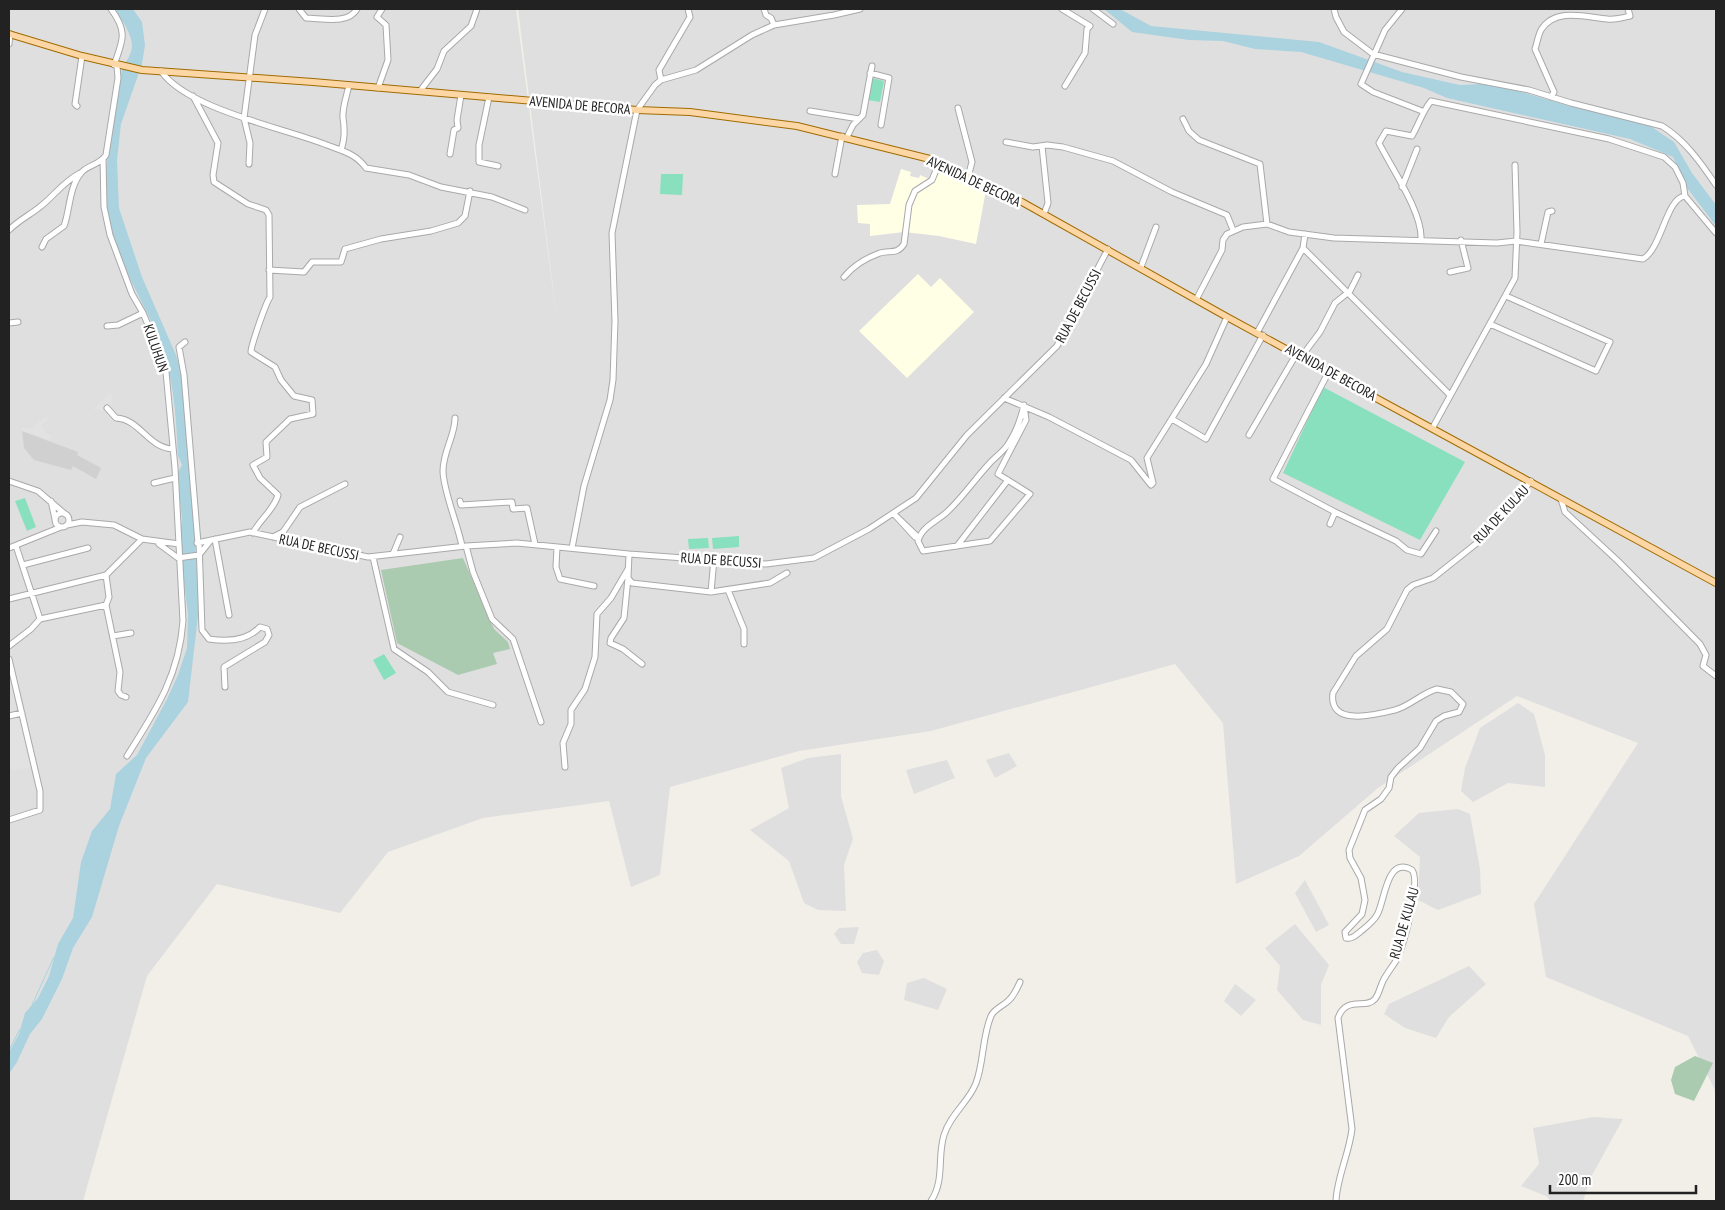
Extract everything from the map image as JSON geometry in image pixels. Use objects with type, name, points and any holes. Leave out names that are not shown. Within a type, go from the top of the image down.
[{"type":"main road","points":[[10,34],[117,66]]},
{"type":"main road","name":"AVENIDA DE BECORA","points":[[117,66],[142,70],[348,85],[636,110],[690,112],[743,118],[797,126],[844,136],[939,163],[1044,214],[1197,298],[1227,317],[1260,333],[1716,584]]},
{"type":"street","name":"KULUHUN","points":[[111,9],[123,32],[106,155],[103,159],[104,207],[110,235],[132,294],[143,313],[166,372],[172,413],[183,621],[181,643],[173,676],[127,756]]},
{"type":"street","points":[[248,164],[250,144],[244,118],[255,36],[265,9]]},
{"type":"street","points":[[299,9],[306,18],[335,19],[347,18],[357,9]]},
{"type":"street","points":[[378,88],[388,60],[386,25],[377,17],[382,9]]},
{"type":"street","points":[[420,91],[437,69],[444,51],[471,26],[477,9]]},
{"type":"street","points":[[661,80],[659,70],[690,17],[688,9]]},
{"type":"street","points":[[764,9],[774,25]]},
{"type":"street","points":[[572,548],[584,486],[610,400],[613,380],[615,321],[612,233],[636,110],[655,84],[661,80],[696,70],[752,35],[774,25],[834,16],[860,9]]},
{"type":"street","points":[[1062,9],[1090,26],[1087,29],[1085,52],[1065,86]]},
{"type":"street","points":[[1093,9],[1113,24]]},
{"type":"street","points":[[1334,9],[1344,32],[1372,56],[1461,78],[1528,90],[1662,126],[1674,133],[1700,162],[1716,184]]},
{"type":"street","points":[[1402,9],[1385,30],[1362,78],[1362,84],[1373,92],[1422,111]]},
{"type":"street","points":[[1551,97],[1554,92],[1535,49],[1541,30],[1550,21],[1564,16],[1580,14],[1618,19],[1630,16],[1628,9]]},
{"type":"street","points":[[9,44],[10,34]]},
{"type":"street","points":[[77,106],[75,104],[76,90],[82,56]]},
{"type":"street","points":[[835,174],[844,136],[863,115],[872,66]]},
{"type":"street","points":[[161,71],[169,80],[194,96],[244,118],[300,134],[358,157],[366,168],[410,175],[441,187],[470,192],[525,210]]},
{"type":"street","points":[[870,73],[889,78],[881,125]]},
{"type":"street","points":[[341,150],[346,128],[343,117],[348,85]]},
{"type":"street","points":[[450,154],[454,130],[458,128],[457,120],[461,95]]},
{"type":"street","points":[[194,96],[218,143],[213,175],[214,182],[248,204],[268,211],[270,297],[265,304],[265,314],[250,350],[274,367],[281,380],[294,396],[312,400],[312,414],[290,419],[266,442],[267,457],[253,465],[260,478],[278,495],[276,503],[260,520],[253,533]]},
{"type":"street","points":[[489,97],[480,145],[479,162],[498,166]]},
{"type":"street","points":[[1421,240],[1422,232],[1415,207],[1402,187],[1379,143],[1386,131],[1412,136],[1420,123],[1422,111],[1431,100],[1609,139],[1664,157],[1675,167],[1683,183],[1685,196],[1716,233]]},
{"type":"street","points":[[958,108],[972,162],[968,177]]},
{"type":"street","points":[[810,111],[859,119]]},
{"type":"street","points":[[1183,119],[1190,131],[1199,140],[1260,164],[1264,182],[1267,224]]},
{"type":"street","points":[[1006,142],[1033,147],[1062,147],[1113,161],[1172,192],[1227,215],[1233,230]]},
{"type":"street","points":[[1042,146],[1048,203],[1044,214]]},
{"type":"street","points":[[1402,187],[1417,149]]},
{"type":"street","points":[[9,230],[20,219],[40,206],[64,182],[103,159]]},
{"type":"street","points":[[844,277],[852,268],[870,257],[882,252],[896,252],[900,249],[904,244],[904,232],[915,191],[932,180],[939,163]]},
{"type":"street","points":[[1432,427],[1515,278],[1515,165]]},
{"type":"street","points":[[42,247],[46,239],[64,226],[70,200],[81,173]]},
{"type":"street","points":[[269,270],[304,272],[312,262],[341,262],[345,249],[361,244],[431,231],[458,223],[465,216],[470,192]]},
{"type":"street","points":[[1197,298],[1222,250],[1223,240],[1233,230],[1267,224],[1289,232],[1334,238],[1461,240],[1497,243],[1516,241],[1643,259],[1649,254],[1661,234],[1674,203],[1680,196],[1685,196]]},
{"type":"street","points":[[1542,244],[1548,212],[1552,211]]},
{"type":"street","points":[[1140,267],[1156,227]]},
{"type":"street","points":[[1172,419],[1206,439],[1303,248],[1305,234]]},
{"type":"street","points":[[1450,272],[1468,268],[1461,240]]},
{"type":"street","points":[[1303,248],[1450,395]]},
{"type":"street","name":"RUA DE BECUSSI","points":[[198,542],[253,533],[373,557],[464,546],[517,542],[629,554],[780,564],[814,558],[869,530],[916,498],[961,442],[1057,346],[1108,249]]},
{"type":"street","points":[[1249,435],[1299,355],[1320,332],[1335,303],[1348,294],[1358,275]]},
{"type":"street","points":[[1490,324],[1596,371],[1610,342],[1506,296]]},
{"type":"street","points":[[107,326],[118,325],[143,313]]},
{"type":"street","points":[[1004,398],[1024,405],[1131,460],[1149,484],[1152,483],[1148,458],[1206,364],[1227,317]]},
{"type":"street","points":[[9,323],[18,322]]},
{"type":"street","points":[[185,342],[179,346],[178,351],[184,375],[198,542],[202,630],[209,639],[247,638],[260,628],[265,627],[269,635],[265,642],[224,667],[225,687]]},
{"type":"street","points":[[1329,371],[1273,479],[1335,512],[1396,541],[1407,550],[1418,554],[1421,554],[1436,531]]},
{"type":"street","points":[[919,538],[915,537],[894,514],[919,538],[923,551],[957,546],[990,541],[1030,494],[998,474],[1026,420],[1024,405]]},
{"type":"street","points":[[919,538],[927,526],[950,509],[990,462],[1004,450],[1016,431],[1024,405]]},
{"type":"street","points":[[107,408],[116,418],[125,419],[135,424],[153,442],[167,449],[173,449]]},
{"type":"street","points":[[455,418],[454,430],[448,440],[443,472],[473,572],[492,618],[513,639],[541,722]]},
{"type":"street","points":[[154,483],[175,478]]},
{"type":"street","points":[[957,546],[1008,480]]},
{"type":"street","points":[[9,481],[38,491],[67,516],[67,525]]},
{"type":"street","name":"RUA DE KULAU","points":[[1336,1201],[1338,1184],[1350,1147],[1352,1129],[1338,1018],[1340,1013],[1353,1003],[1369,1003],[1377,998],[1382,983],[1398,957],[1416,882],[1412,870],[1404,866],[1396,868],[1388,881],[1378,914],[1358,934],[1351,938],[1346,938],[1345,932],[1362,914],[1365,900],[1361,878],[1350,858],[1349,850],[1365,810],[1380,799],[1389,788],[1391,776],[1414,756],[1436,722],[1444,716],[1458,712],[1463,704],[1451,692],[1437,689],[1396,710],[1350,716],[1341,715],[1336,711],[1332,700],[1333,693],[1356,656],[1387,629],[1407,590],[1413,585],[1433,578],[1482,539],[1532,482]]},
{"type":"street","points":[[273,537],[283,532],[300,507],[345,484]]},
{"type":"street","points":[[460,500],[461,505],[512,502],[513,509],[528,508],[535,544]]},
{"type":"street","points":[[1561,500],[1565,512],[1618,561],[1700,644],[1706,655],[1703,666],[1716,676]]},
{"type":"street","points":[[50,501],[55,520],[60,527]]},
{"type":"street","points":[[1330,524],[1335,512]]},
{"type":"street","points":[[47,532],[60,514],[82,522],[114,525],[142,539],[179,544]]},
{"type":"street","points":[[9,548],[60,527],[82,522]]},
{"type":"street","points":[[393,554],[400,537]]},
{"type":"street","points":[[9,599],[106,575],[142,539]]},
{"type":"street","points":[[156,542],[179,558],[198,556],[213,539]]},
{"type":"street","points":[[213,539],[229,615]]},
{"type":"street","points":[[16,546],[40,619]]},
{"type":"street","points":[[557,547],[556,567],[560,579],[594,586]]},
{"type":"street","points":[[23,565],[88,548]]},
{"type":"street","points":[[629,554],[624,618],[611,638],[610,643],[623,649],[642,664]]},
{"type":"street","points":[[373,557],[394,649],[428,672],[448,692],[493,705]]},
{"type":"street","points":[[711,592],[714,559]]},
{"type":"street","points":[[565,767],[563,743],[571,724],[571,710],[585,689],[596,657],[597,614],[612,598],[628,569]]},
{"type":"street","points":[[628,578],[634,584],[711,592],[775,582],[787,573]]},
{"type":"street","points":[[106,575],[110,596],[106,605],[121,679],[118,691],[126,697]]},
{"type":"street","points":[[728,590],[744,629],[744,644]]},
{"type":"street","points":[[9,646],[31,629],[40,619],[106,605]]},
{"type":"street","points":[[113,636],[131,633]]},
{"type":"street","points":[[9,659],[40,785],[40,810],[9,820]]},
{"type":"street","points":[[9,716],[22,713]]},
{"type":"street","points":[[931,1201],[938,1187],[941,1174],[944,1135],[956,1111],[970,1095],[977,1082],[981,1052],[991,1016],[1010,999],[1020,982]]},
{"type":"shaded area","points":[[9,9],[516,9],[559,336],[518,9],[1716,9],[1716,1092],[1688,1036],[1546,977],[1534,904],[1638,743],[1517,696],[1378,788],[1299,856],[1236,884],[1223,723],[1175,664],[931,731],[799,751],[670,787],[660,875],[631,887],[609,801],[483,818],[388,852],[340,913],[217,884],[147,976],[83,1201],[9,1201]]},
{"type":"shaded area","points":[[939,163],[987,185],[976,244],[939,236],[904,232],[870,236],[870,224],[858,223],[857,205],[890,204],[901,169],[911,172],[910,176],[919,178],[920,175],[932,180]]},
{"type":"shaded area","points":[[918,274],[931,287],[940,278],[974,312],[907,378],[859,331]]},
{"type":"shaded area","points":[[109,393],[113,397],[111,399],[112,405],[100,412],[98,409],[92,411]]},
{"type":"shaded area","points":[[46,416],[48,420],[41,425],[47,434],[52,436],[50,440],[22,431],[23,427],[30,429]]},
{"type":"shaded area","points":[[22,431],[78,452],[77,455],[101,468],[96,479],[73,466],[71,470],[34,460],[24,448]]},
{"type":"shaded area","points":[[463,558],[494,629],[508,642],[510,649],[493,653],[497,664],[458,675],[397,643],[381,570]]},
{"type":"shaded area","points":[[1518,703],[1534,714],[1545,755],[1545,787],[1508,783],[1473,802],[1461,791],[1465,768],[1480,728]]},
{"type":"shaded area","points":[[22,716],[31,767],[9,771],[9,719]]},
{"type":"shaded area","points":[[1009,753],[1017,766],[995,778],[986,760]]},
{"type":"shaded area","points":[[841,754],[841,796],[853,839],[844,865],[846,911],[818,910],[804,903],[789,861],[750,830],[789,808],[781,768],[808,758]]},
{"type":"shaded area","points":[[947,760],[955,778],[914,794],[906,770]]},
{"type":"shaded area","points":[[1458,809],[1470,814],[1480,869],[1481,894],[1438,910],[1418,900],[1420,857],[1394,836],[1419,813]]},
{"type":"shaded area","points":[[1305,880],[1329,925],[1316,932],[1295,893]]},
{"type":"shaded area","points":[[1295,924],[1329,965],[1321,985],[1321,1025],[1303,1020],[1277,990],[1280,966],[1265,948]]},
{"type":"shaded area","points":[[859,927],[854,944],[841,944],[834,934],[839,928]]},
{"type":"shaded area","points":[[877,950],[884,961],[879,975],[862,973],[857,962],[863,953]]},
{"type":"shaded area","points":[[1469,966],[1486,984],[1449,1017],[1436,1038],[1405,1028],[1384,1014],[1389,1004]]},
{"type":"shaded area","points":[[924,978],[947,989],[938,1010],[904,1000],[907,983]]},
{"type":"shaded area","points":[[1235,984],[1256,1000],[1241,1016],[1224,1001]]},
{"type":"shaded area","points":[[1695,1056],[1713,1063],[1694,1101],[1675,1094],[1671,1080],[1675,1067]]},
{"type":"shaded area","points":[[1594,1117],[1623,1119],[1591,1177],[1583,1201],[1551,1201],[1546,1196],[1521,1186],[1539,1164],[1533,1128]]},
{"type":"green space","points":[[872,78],[884,81],[880,102],[868,100]]},
{"type":"green space","points":[[661,174],[683,174],[682,195],[660,194]]},
{"type":"green space","points":[[1323,387],[1465,462],[1420,540],[1283,473]]},
{"type":"green space","points":[[25,498],[36,527],[27,531],[15,501]]},
{"type":"green space","points":[[739,536],[739,547],[713,549],[712,538]]},
{"type":"green space","points":[[708,538],[709,548],[689,549],[688,539]]},
{"type":"green space","points":[[384,654],[396,673],[384,680],[373,660]]},
{"type":"water","points":[[114,9],[133,9],[142,22],[145,45],[142,64],[121,124],[117,160],[119,208],[142,277],[176,355],[183,380],[198,584],[198,616],[188,702],[146,758],[119,826],[92,917],[73,948],[62,979],[42,1019],[30,1034],[17,1062],[9,1074],[9,1052],[19,1034],[25,1013],[38,998],[49,976],[58,944],[73,918],[81,862],[92,831],[110,809],[116,774],[137,755],[167,699],[187,648],[188,615],[179,539],[182,520],[177,474],[182,465],[178,456],[171,381],[158,337],[119,255],[113,238],[106,203],[106,171],[110,138],[122,71],[132,46],[128,31]]},
{"type":"water","points":[[1104,9],[1120,9],[1151,26],[1319,42],[1402,72],[1460,85],[1482,84],[1511,89],[1577,108],[1646,123],[1674,142],[1692,173],[1716,205],[1716,226],[1687,188],[1673,157],[1630,139],[1447,98],[1424,88],[1301,52],[1255,49],[1223,41],[1189,40],[1132,32]]},
{"type":"waterway","points":[[32,1005],[54,957]]},
{"type":"waterway","points":[[9,1050],[20,1029]]}]
